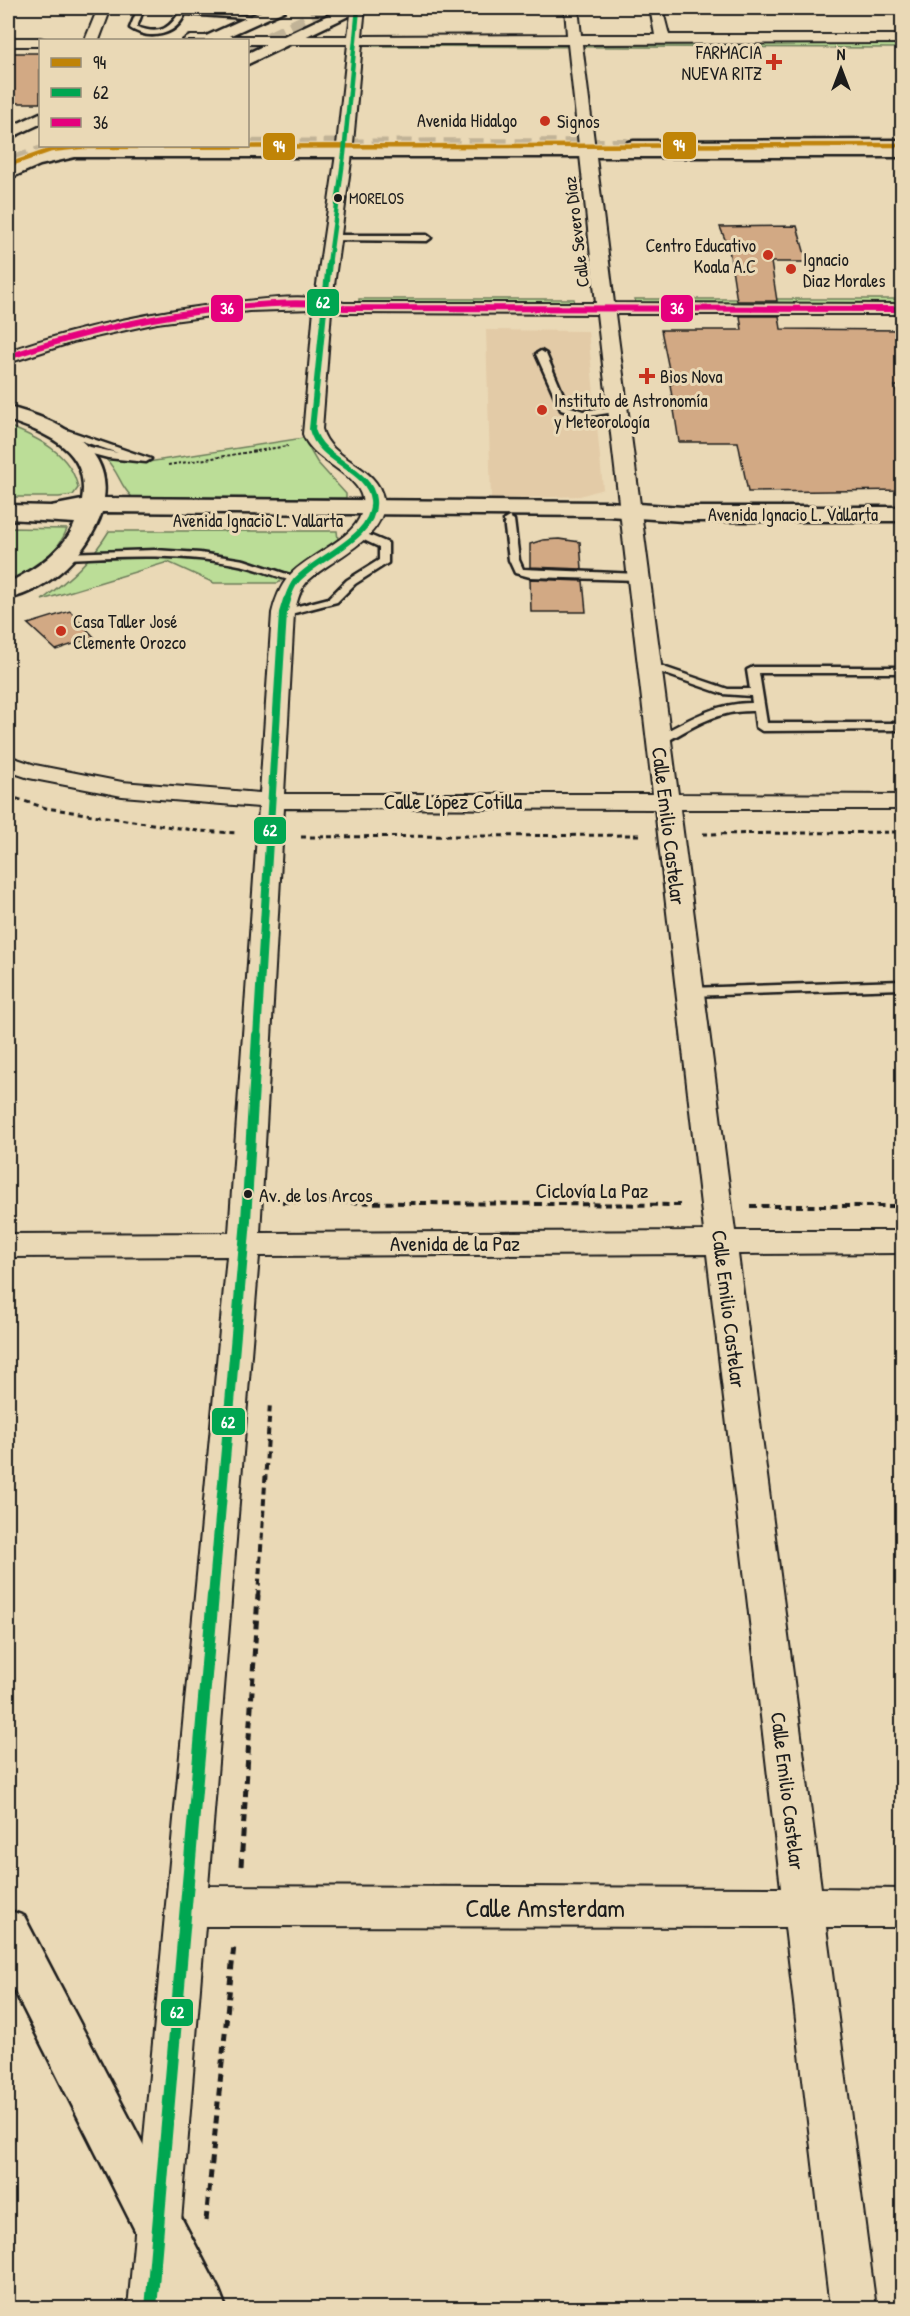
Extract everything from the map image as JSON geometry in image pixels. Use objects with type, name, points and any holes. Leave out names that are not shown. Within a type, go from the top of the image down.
[{"type":"main road","points":[[212,39],[279,8]]},
{"type":"main road","points":[[249,59],[356,8]]},
{"type":"main road","points":[[8,134],[39,118]]},
{"type":"main road","name":"Avenida Hidalgo","points":[[249,140],[345,146]]},
{"type":"main road","name":"Avenida Hidalgo","points":[[8,147],[40,153],[345,146],[586,146],[903,140]]},
{"type":"main road","name":"Avenida Hidalgo","points":[[586,146],[903,152]]},
{"type":"main road","points":[[634,146],[903,146]]},
{"type":"main road","points":[[8,174],[40,153],[64,147]]},
{"type":"main road","points":[[8,413],[50,427],[76,447],[88,461],[95,476],[91,513],[65,556],[28,583],[8,592]]},
{"type":"main road","name":"Avenida Ignacio L. Vallarta","points":[[8,512],[367,520],[509,520],[631,514]]},
{"type":"main road","name":"Avenida Ignacio L. Vallarta","points":[[367,520],[631,514],[903,514]]},
{"type":"main road","points":[[8,1932],[201,2308]]},
{"type":"street","points":[[92,39],[104,8]]},
{"type":"street","points":[[151,2308],[188,1906],[244,1244],[283,613],[287,594],[297,579],[367,520],[371,494],[364,481],[315,441],[312,429],[323,303],[345,146],[356,8]]},
{"type":"street","name":"Calle Severo Díaz","points":[[571,8],[604,302]]},
{"type":"street","points":[[656,8],[663,38]]},
{"type":"street","points":[[575,43],[663,38],[903,39]]},
{"type":"street","points":[[249,41],[903,48]]},
{"type":"street","points":[[8,42],[39,42]]},
{"type":"street","points":[[249,45],[283,42]]},
{"type":"street","points":[[8,357],[75,336],[168,316],[264,305],[323,303],[344,308],[903,296]]},
{"type":"street","points":[[604,302],[903,309]]},
{"type":"street","name":"Calle Emilio Castelar","points":[[604,302],[853,2308]]},
{"type":"street","name":"Calle López Cotilla","points":[[8,763],[29,771],[122,789],[271,801],[903,802]]},
{"type":"street","name":"Avenida de la Paz","points":[[8,1245],[903,1242]]},
{"type":"street","name":"Calle Amsterdam","points":[[188,1906],[903,1908]]},
{"type":"lane","points":[[141,8],[133,28],[146,32],[172,28],[184,10],[259,17]]},
{"type":"lane","points":[[142,39],[146,32]]},
{"type":"lane","points":[[332,238],[427,238]]},
{"type":"lane","points":[[541,354],[564,408],[569,411],[592,414],[618,409]]},
{"type":"lane","points":[[50,427],[146,459],[108,455],[76,447]]},
{"type":"lane","points":[[283,613],[333,600],[351,582],[384,561],[384,545],[367,520]]},
{"type":"lane","points":[[509,520],[514,560],[519,571],[530,574],[639,577]]},
{"type":"lane","points":[[65,556],[127,551],[188,554],[245,563],[297,579]]},
{"type":"lane","points":[[649,665],[727,692],[755,693]]},
{"type":"lane","points":[[903,670],[753,670],[762,727],[903,727]]},
{"type":"lane","points":[[659,741],[711,712],[732,706],[758,707]]},
{"type":"lane","points":[[690,992],[903,985]]},
{"type":"path","points":[[159,466],[315,441]]},
{"type":"path","name":"Ciclovía La Paz","points":[[282,1203],[903,1206]]},
{"type":"shaded area","name":"Instituto de Astronomía y Meteorología","points":[[486,330],[588,331],[603,489],[580,496],[491,499]]},
{"type":"green space","points":[[370,38],[902,39],[902,48],[372,46]]},
{"type":"green space","points":[[359,299],[574,299],[575,305],[359,305]]},
{"type":"green space","points":[[635,299],[902,299],[902,307],[636,307]]},
{"type":"green space","points":[[8,426],[31,436],[61,456],[74,476],[78,488],[73,495],[8,497]]},
{"type":"green space","points":[[303,438],[317,462],[346,494],[346,498],[132,497],[105,458],[148,462]]},
{"type":"green space","points":[[8,528],[67,529],[57,547],[43,562],[8,584]]},
{"type":"green space","points":[[109,531],[337,531],[338,540],[278,583],[214,583],[168,562],[42,600],[79,569]]},
{"type":"building","points":[[8,53],[39,53],[39,103],[8,103]]},
{"type":"building","name":"Centro Educativo Koala A.C","points":[[797,226],[807,262],[771,262],[777,301],[737,301],[729,249],[720,227]]},
{"type":"building","points":[[740,316],[779,316],[781,329],[903,330],[903,386],[895,386],[903,413],[903,490],[748,492],[738,442],[679,442],[670,384],[672,384],[661,330],[742,330]]},
{"type":"building","points":[[559,539],[580,542],[582,569],[530,567],[530,544]]},
{"type":"building","points":[[530,579],[583,581],[586,612],[531,612]]},
{"type":"building","name":"Casa Taller José Clemente Orozco","points":[[70,611],[94,637],[56,650],[28,624]]},
{"type":"tunnel","points":[[249,50],[334,8]]},
{"type":"tunnel","points":[[249,147],[634,146]]},
{"type":"tunnel","points":[[14,163],[51,150],[80,147]]},
{"type":"transit line","name":"62","points":[[151,2308],[246,1220],[283,613],[297,580],[350,541],[360,532],[372,513],[373,501],[370,490],[354,473],[323,450],[316,442],[312,429],[323,303],[344,154],[358,8]]},
{"type":"transit line","name":"94","points":[[249,147],[902,145]]},
{"type":"transit line","name":"94","points":[[14,163],[51,150],[80,147]]},
{"type":"transit line","name":"36","points":[[8,357],[37,347],[126,324],[187,313],[285,303],[321,304],[344,308],[902,309]]},
{"type":"place","name":"FARMACIA NUEVA RITZ","points":[[774,62]]},
{"type":"place","name":"Signos","points":[[545,121]]},
{"type":"place","name":"MORELOS","points":[[338,198]]},
{"type":"place","name":"Centro Educativo Koala A.C","points":[[768,255]]},
{"type":"place","name":"Ignacio Diaz Morales","points":[[791,269]]},
{"type":"place","name":"Bios Nova","points":[[647,376]]},
{"type":"place","name":"Instituto de Astronomía y Meteorología","points":[[542,410]]},
{"type":"place","name":"Casa Taller José Clemente Orozco","points":[[61,631]]},
{"type":"place","name":"Av. de los Arcos","points":[[248,1194]]}]
